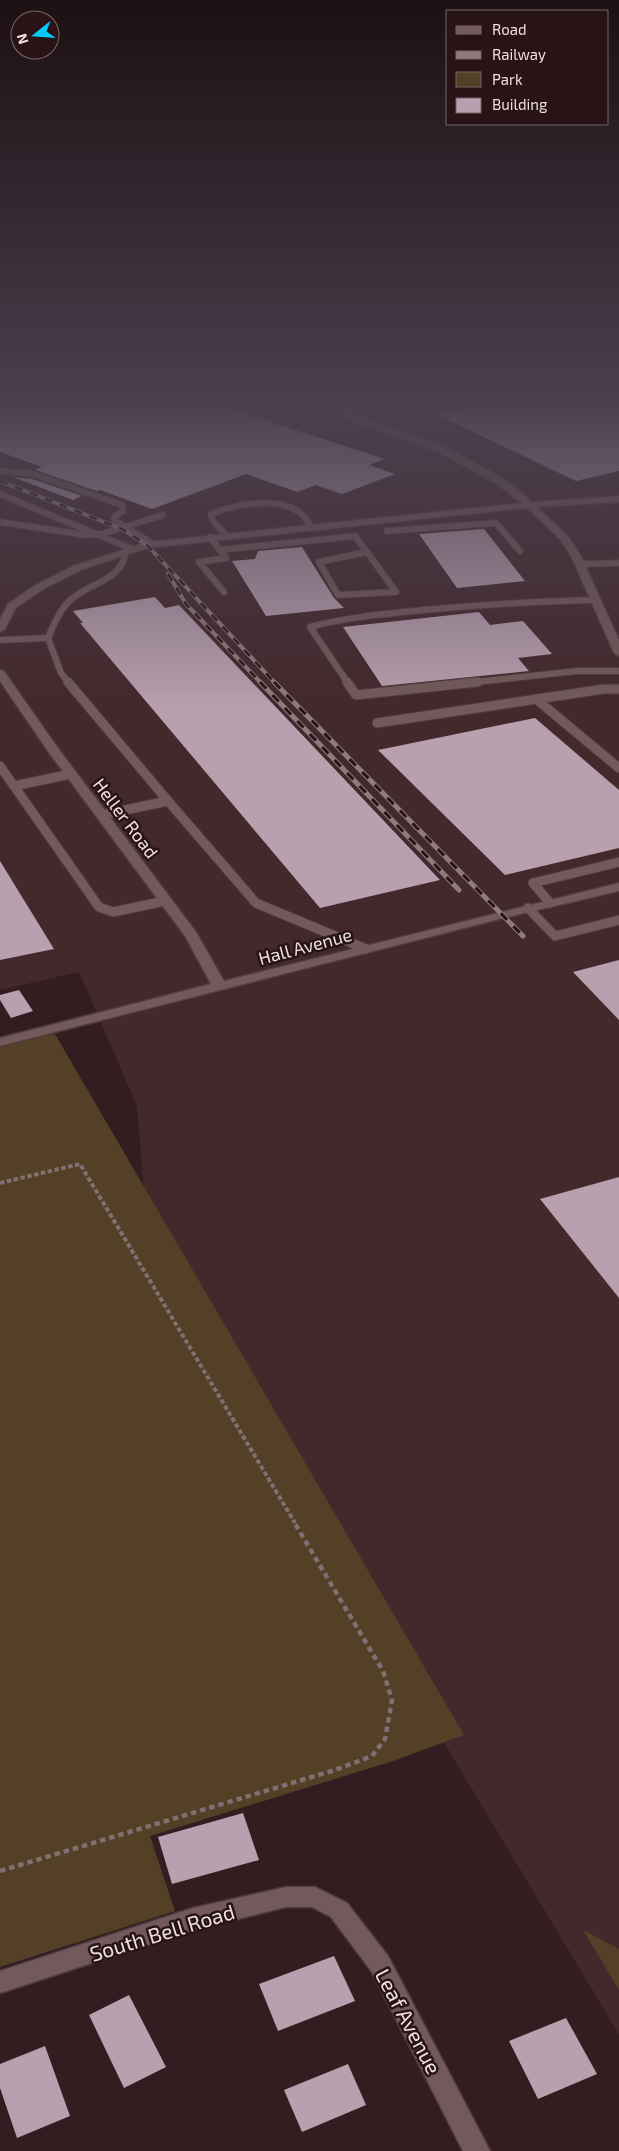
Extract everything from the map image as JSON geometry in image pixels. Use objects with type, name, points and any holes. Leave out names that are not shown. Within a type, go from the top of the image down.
[{"type":"street","points":[[1,623],[12,606],[38,588],[77,568],[129,550],[154,544],[343,522],[495,507]]},
{"type":"street","points":[[533,507],[567,542],[580,564],[619,653]]},
{"type":"street","name":"Heller Road","points":[[0,673],[71,774],[191,935],[220,987]]},
{"type":"street","name":"Hall Avenue","points":[[0,1042],[528,908],[619,887]]},
{"type":"street","name":"South Bell Road","points":[[0,1982],[193,1919],[286,1898],[315,1897],[325,1902]]},
{"type":"street","name":"Leaf Avenue","points":[[325,1902],[339,1910],[380,1964],[477,2151]]},
{"type":"lane","points":[[34,507],[102,534],[129,550],[121,567],[113,574],[74,597],[60,611],[48,638],[61,673],[256,903],[366,949]]},
{"type":"lane","points":[[122,507],[123,511],[114,516],[114,520],[154,544]]},
{"type":"lane","points":[[226,535],[213,520],[211,514],[220,509],[235,507]]},
{"type":"lane","points":[[288,507],[300,512],[311,526]]},
{"type":"lane","points":[[0,522],[85,535],[102,534],[163,515]]},
{"type":"lane","points":[[0,516],[27,526]]},
{"type":"lane","points":[[343,522],[355,536],[367,552],[396,592],[338,596],[318,562],[367,552]]},
{"type":"lane","points":[[387,531],[496,523],[520,551]]},
{"type":"lane","points":[[220,550],[355,536]]},
{"type":"lane","points":[[210,537],[226,558],[199,562],[224,592]]},
{"type":"lane","points":[[580,564],[619,563]]},
{"type":"lane","points":[[596,600],[535,600],[482,604],[336,620],[310,627],[356,695],[577,671],[619,671]]},
{"type":"lane","points":[[0,640],[48,638]]},
{"type":"lane","points":[[377,723],[604,689],[619,689]]},
{"type":"lane","points":[[536,699],[619,768]]},
{"type":"lane","points":[[0,766],[99,906],[113,912],[165,900]]},
{"type":"lane","points":[[14,786],[71,774]]},
{"type":"lane","points":[[101,814],[168,800]]},
{"type":"lane","points":[[550,903],[532,883],[619,862]]},
{"type":"lane","points":[[528,908],[555,936],[619,920]]},
{"type":"path","points":[[0,1183],[80,1164],[383,1671],[392,1700],[385,1739],[372,1756],[334,1770],[0,1871]]},
{"type":"shaded area","points":[[0,507],[619,507],[619,2034],[149,1251],[137,1106],[79,972],[0,990]]},
{"type":"green space","points":[[52,1029],[464,1735],[393,1761],[150,1836],[175,1911],[0,1967],[0,1042]]},
{"type":"green space","points":[[583,1930],[619,1949],[619,1990]]},
{"type":"building","points":[[484,529],[525,581],[457,588],[419,534]]},
{"type":"building","points":[[302,547],[334,598],[344,608],[266,616],[232,561],[255,559],[258,551]]},
{"type":"building","points":[[155,597],[165,608],[179,605],[440,880],[320,908],[80,623],[83,623],[73,611]]},
{"type":"building","points":[[479,612],[490,625],[523,621],[552,654],[518,658],[529,671],[382,686],[343,627]]},
{"type":"building","points":[[535,718],[619,790],[619,848],[505,875],[378,750]]},
{"type":"building","points":[[0,861],[54,949],[0,960]]},
{"type":"building","points":[[619,960],[619,1020],[573,972]]},
{"type":"building","points":[[19,990],[33,1011],[11,1018],[0,1000],[0,995]]},
{"type":"building","points":[[619,1177],[619,1298],[540,1199]]},
{"type":"building","points":[[243,1813],[259,1860],[172,1884],[158,1837]]},
{"type":"building","points":[[334,1956],[355,2001],[278,2031],[259,1984]]},
{"type":"building","points":[[129,1995],[166,2067],[124,2088],[89,2015]]},
{"type":"building","points":[[566,2018],[597,2074],[538,2099],[509,2041]]},
{"type":"building","points":[[45,2046],[70,2116],[17,2138],[0,2088],[0,2064]]},
{"type":"building","points":[[348,2064],[366,2105],[302,2132],[284,2090]]},
{"type":"railway","points":[[67,507],[122,529],[147,545],[275,683]]},
{"type":"railway","points":[[168,574],[186,604],[261,683]]},
{"type":"railway","points":[[260,682],[459,890]]},
{"type":"railway","points":[[274,682],[523,936]]}]
